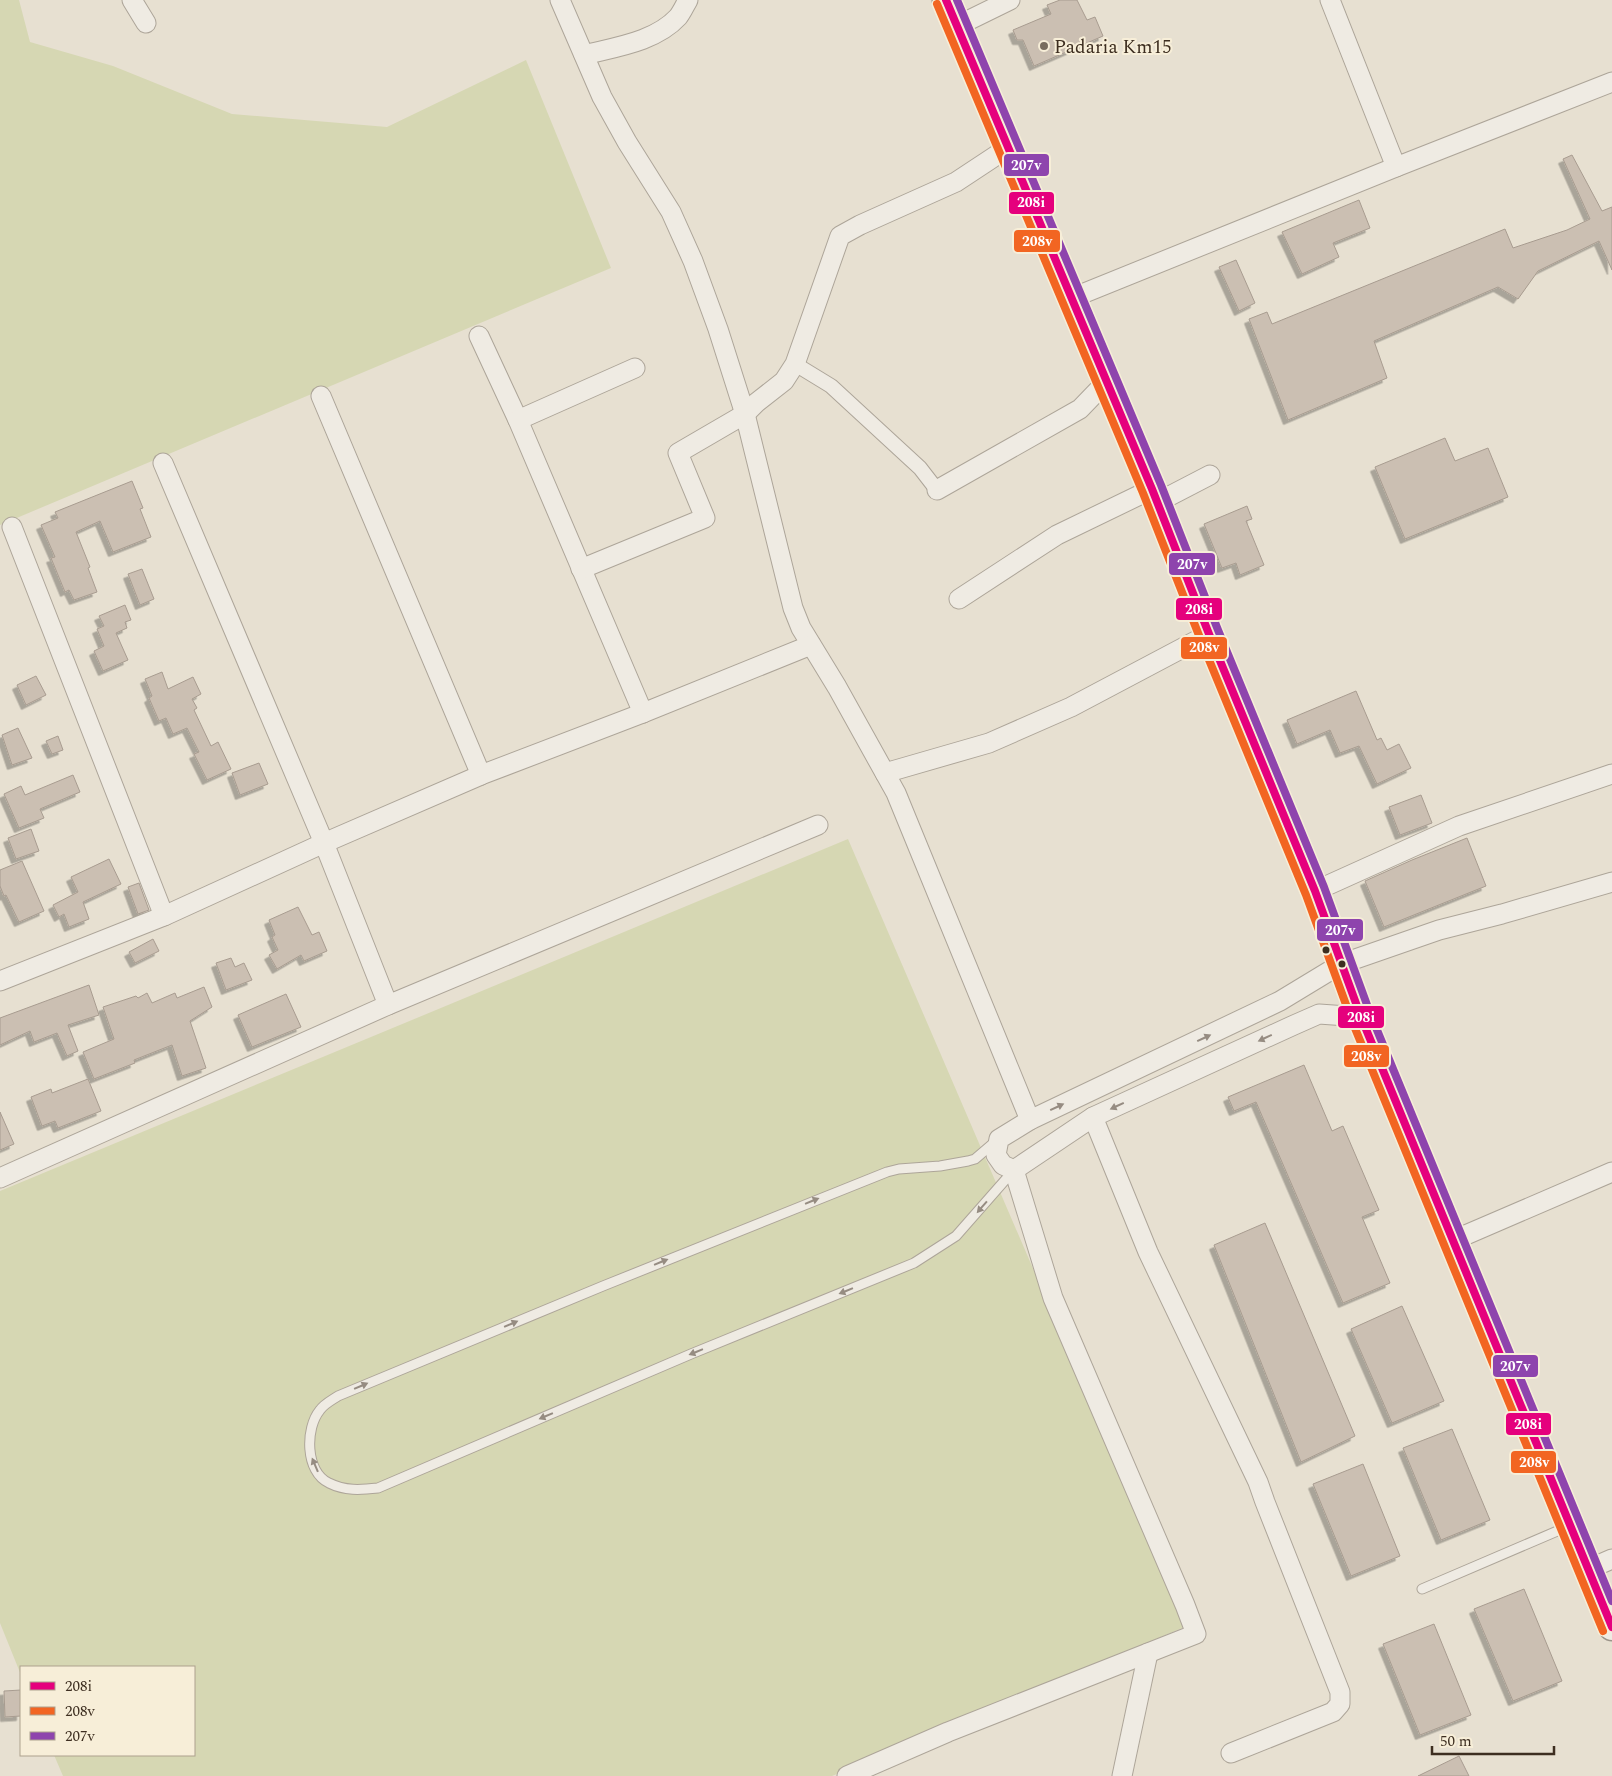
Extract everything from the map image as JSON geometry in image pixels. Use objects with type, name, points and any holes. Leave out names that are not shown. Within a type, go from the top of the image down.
[{"type":"main road","points":[[946,0],[1155,496],[1209,634],[1315,891],[1361,1016],[1612,1627]]},
{"type":"street","points":[[132,0],[146,23]]},
{"type":"street","points":[[560,0],[602,97],[627,142],[671,212],[692,261],[718,329],[745,414],[793,608],[801,628],[838,687],[904,811],[1030,1120]]},
{"type":"street","points":[[584,55],[640,40],[661,31],[679,16],[688,0]]},
{"type":"street","points":[[957,26],[1010,0]]},
{"type":"street","points":[[1330,0],[1396,167]]},
{"type":"street","points":[[1072,298],[1612,82]]},
{"type":"street","points":[[581,569],[705,518],[678,453],[745,414],[784,381],[795,364],[840,236],[860,225],[956,182],[1009,147]]},
{"type":"street","points":[[478,336],[518,420],[644,713]]},
{"type":"street","points":[[795,364],[830,386],[920,468],[937,490],[1080,409],[1107,381]]},
{"type":"street","points":[[518,420],[635,368]]},
{"type":"street","points":[[320,396],[480,775]]},
{"type":"street","points":[[164,463],[324,843],[388,1005]]},
{"type":"street","points":[[960,599],[1057,535],[1210,475]]},
{"type":"street","points":[[12,527],[164,916]]},
{"type":"street","points":[[885,773],[989,743],[1071,707],[1209,634]]},
{"type":"street","points":[[1,978],[164,916],[480,775],[644,713],[811,645]]},
{"type":"street","points":[[1315,891],[1459,826],[1612,774]]},
{"type":"street","points":[[0,1178],[388,1005],[818,825]]},
{"type":"street","points":[[856,1775],[948,1732],[1196,1634],[1053,1298],[1014,1170],[1003,1164],[996,1155],[999,1139],[1030,1120],[1280,1001],[1341,964],[1439,930],[1612,882]]},
{"type":"street","points":[[1280,1001],[1292,1004],[1297,1013],[1294,1025]]},
{"type":"street","points":[[1014,1170],[1093,1117],[1294,1025],[1319,1014],[1361,1016]]},
{"type":"street","points":[[1093,1117],[1148,1252],[1258,1482],[1340,1692],[1340,1704],[1333,1712],[1231,1753]]},
{"type":"street","points":[[1454,1240],[1612,1172]]},
{"type":"street","points":[[1588,1569],[1612,1559]]},
{"type":"street","points":[[1122,1776],[1148,1652]]},
{"type":"lane","points":[[999,1139],[976,1159],[940,1166],[899,1169],[887,1172],[603,1286],[338,1396],[319,1410],[311,1430],[309,1447],[318,1472],[328,1483],[352,1491],[378,1488],[691,1354],[914,1263],[956,1236],[1014,1170]]},
{"type":"lane","points":[[1422,1588],[1571,1525]]},
{"type":"green space","points":[[0,0],[19,0],[30,42],[113,66],[232,114],[387,127],[526,60],[611,268],[0,525]]},
{"type":"green space","points":[[848,839],[1187,1626],[832,1776],[63,1776],[54,1756],[195,1756],[195,1666],[20,1666],[20,1673],[0,1623],[0,1191]]},
{"type":"building","points":[[1060,0],[1077,0],[1087,20],[1095,17],[1103,36],[1034,66],[1023,40],[1017,40],[1013,30],[1051,14],[1047,5]]},
{"type":"building","points":[[1572,155],[1602,211],[1612,207],[1612,270],[1599,241],[1538,271],[1518,299],[1498,287],[1374,341],[1387,378],[1288,420],[1249,319],[1267,312],[1272,324],[1505,229],[1513,248],[1567,230],[1590,219],[1563,159]]},
{"type":"building","points":[[1359,200],[1370,228],[1333,243],[1339,257],[1302,274],[1282,232]]},
{"type":"building","points":[[1236,260],[1255,303],[1239,311],[1219,267]]},
{"type":"building","points":[[1445,438],[1455,461],[1488,448],[1508,497],[1405,539],[1375,467]]},
{"type":"building","points":[[132,481],[143,508],[140,509],[151,537],[113,552],[100,521],[76,532],[90,567],[88,568],[97,592],[74,600],[69,590],[65,592],[51,558],[55,557],[41,525],[58,518],[55,512]]},
{"type":"building","points":[[1247,506],[1252,519],[1246,521],[1264,565],[1240,575],[1236,563],[1222,568],[1204,524]]},
{"type":"building","points":[[142,569],[154,599],[140,605],[128,574]]},
{"type":"building","points":[[125,605],[131,620],[125,622],[127,628],[116,633],[128,660],[103,671],[94,651],[104,646],[97,629],[104,626],[99,616]]},
{"type":"building","points":[[162,672],[168,689],[193,677],[201,694],[192,699],[197,708],[194,710],[211,746],[218,742],[231,769],[207,780],[194,754],[199,752],[187,728],[173,734],[166,718],[159,721],[149,698],[152,696],[145,679]]},
{"type":"building","points":[[36,676],[46,695],[26,705],[17,685]]},
{"type":"building","points":[[1356,691],[1377,740],[1381,738],[1387,750],[1399,744],[1411,768],[1377,784],[1359,746],[1340,753],[1330,730],[1297,744],[1287,720]]},
{"type":"building","points":[[18,728],[32,758],[12,765],[2,735]]},
{"type":"building","points":[[58,736],[63,750],[52,754],[46,741]]},
{"type":"building","points":[[259,763],[268,784],[240,795],[232,773]]},
{"type":"building","points":[[73,775],[80,792],[40,809],[44,818],[19,828],[4,794],[21,786],[25,795]]},
{"type":"building","points":[[1421,795],[1432,823],[1400,835],[1389,807]]},
{"type":"building","points":[[31,829],[39,851],[16,859],[8,838]]},
{"type":"building","points":[[1467,838],[1486,886],[1384,927],[1365,881]]},
{"type":"building","points":[[109,859],[121,884],[83,902],[89,919],[69,927],[64,914],[59,917],[53,905],[78,892],[71,877]]},
{"type":"building","points":[[22,861],[44,911],[19,922],[0,886],[0,870]]},
{"type":"building","points":[[139,883],[149,910],[138,914],[128,887]]},
{"type":"building","points":[[298,907],[312,935],[319,932],[327,951],[304,961],[301,955],[277,969],[269,955],[278,950],[272,937],[275,935],[269,920]]},
{"type":"building","points":[[153,939],[159,951],[135,963],[129,952]]},
{"type":"building","points":[[231,958],[235,967],[244,963],[252,980],[226,990],[216,963]]},
{"type":"building","points":[[89,985],[99,1015],[68,1025],[78,1051],[67,1056],[57,1033],[34,1042],[30,1031],[0,1045],[0,1018]]},
{"type":"building","points":[[204,987],[212,1007],[190,1021],[206,1068],[182,1076],[172,1045],[134,1060],[135,1063],[94,1079],[83,1052],[114,1039],[103,1007],[136,996],[138,998],[147,993],[152,1003],[175,993],[177,998]]},
{"type":"building","points":[[286,994],[301,1027],[252,1047],[238,1015]]},
{"type":"building","points":[[1304,1065],[1332,1131],[1343,1126],[1379,1210],[1362,1217],[1390,1283],[1343,1303],[1256,1102],[1234,1111],[1228,1097]]},
{"type":"building","points":[[88,1079],[101,1111],[58,1128],[55,1121],[42,1126],[31,1097],[51,1089],[52,1093]]},
{"type":"building","points":[[0,1112],[14,1144],[0,1150]]},
{"type":"building","points":[[1265,1223],[1355,1436],[1301,1462],[1214,1245]]},
{"type":"building","points":[[1402,1306],[1444,1401],[1392,1423],[1351,1329]]},
{"type":"building","points":[[1452,1429],[1490,1520],[1441,1540],[1403,1448]]},
{"type":"building","points":[[1363,1464],[1400,1556],[1351,1576],[1313,1484]]},
{"type":"building","points":[[1524,1589],[1562,1681],[1513,1701],[1474,1609]]},
{"type":"building","points":[[1434,1624],[1471,1715],[1420,1735],[1383,1644]]},
{"type":"building","points":[[20,1690],[20,1716],[5,1717],[4,1691]]},
{"type":"building","points":[[1459,1756],[1469,1776],[1418,1776]]},
{"type":"transit line","name":"208i","points":[[946,0],[1152,489],[1209,634],[1315,891],[1361,1017],[1612,1627]]},
{"type":"transit line","name":"207v","points":[[957,0],[1161,485],[1218,630],[1324,887],[1370,1013],[1612,1601]]},
{"type":"transit line","name":"208v","points":[[937,4],[1143,493],[1200,638],[1306,895],[1352,1021],[1603,1631]]},
{"type":"place","name":"Padaria Km15","points":[[1044,46]]}]
